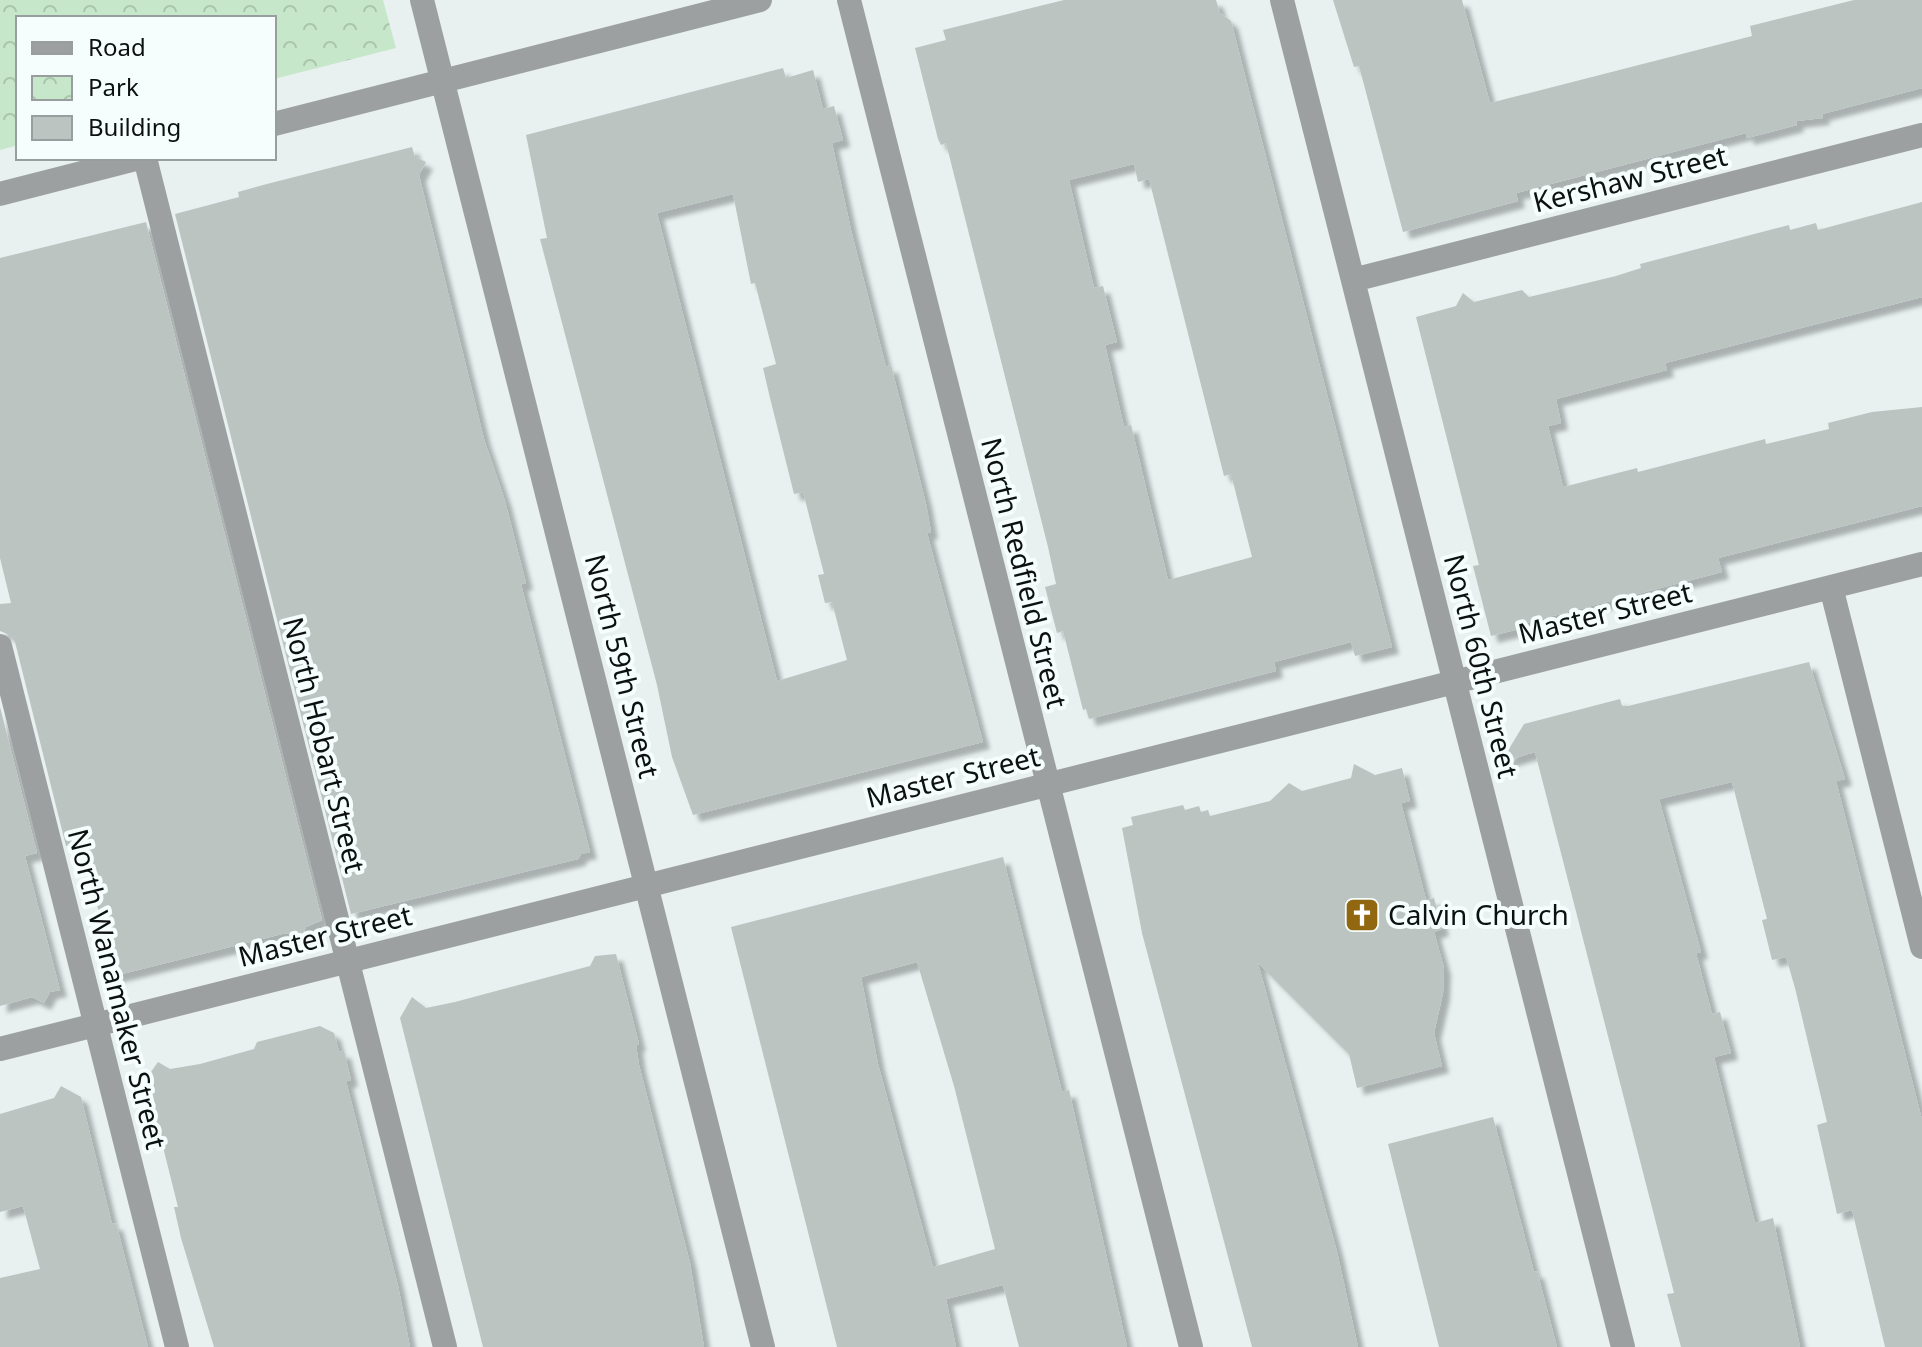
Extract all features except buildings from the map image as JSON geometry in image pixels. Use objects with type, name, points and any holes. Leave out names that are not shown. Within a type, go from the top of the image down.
[{"type":"street","name":"North 59th Street","points":[[422,0],[763,1347]]},
{"type":"street","points":[[276,123],[760,0]]},
{"type":"street","name":"North Redfield Street","points":[[849,0],[1191,1347]]},
{"type":"street","name":"North 60th Street","points":[[1282,0],[1623,1347]]},
{"type":"street","name":"Kershaw Street","points":[[1353,280],[1922,135]]},
{"type":"street","points":[[0,194],[134,160]]},
{"type":"street","name":"North Hobart Street","points":[[143,160],[445,1347]]},
{"type":"street","name":"Master Street","points":[[0,1049],[1922,564]]},
{"type":"street","points":[[1831,587],[1922,947]]},
{"type":"street","name":"North Wanamaker Street","points":[[0,646],[177,1347]]},
{"type":"green space","points":[[0,0],[383,0],[396,48],[276,78],[276,16],[16,16],[16,146],[0,150]]},
{"type":"place","name":"Calvin Church","points":[[1362,915]]}]
